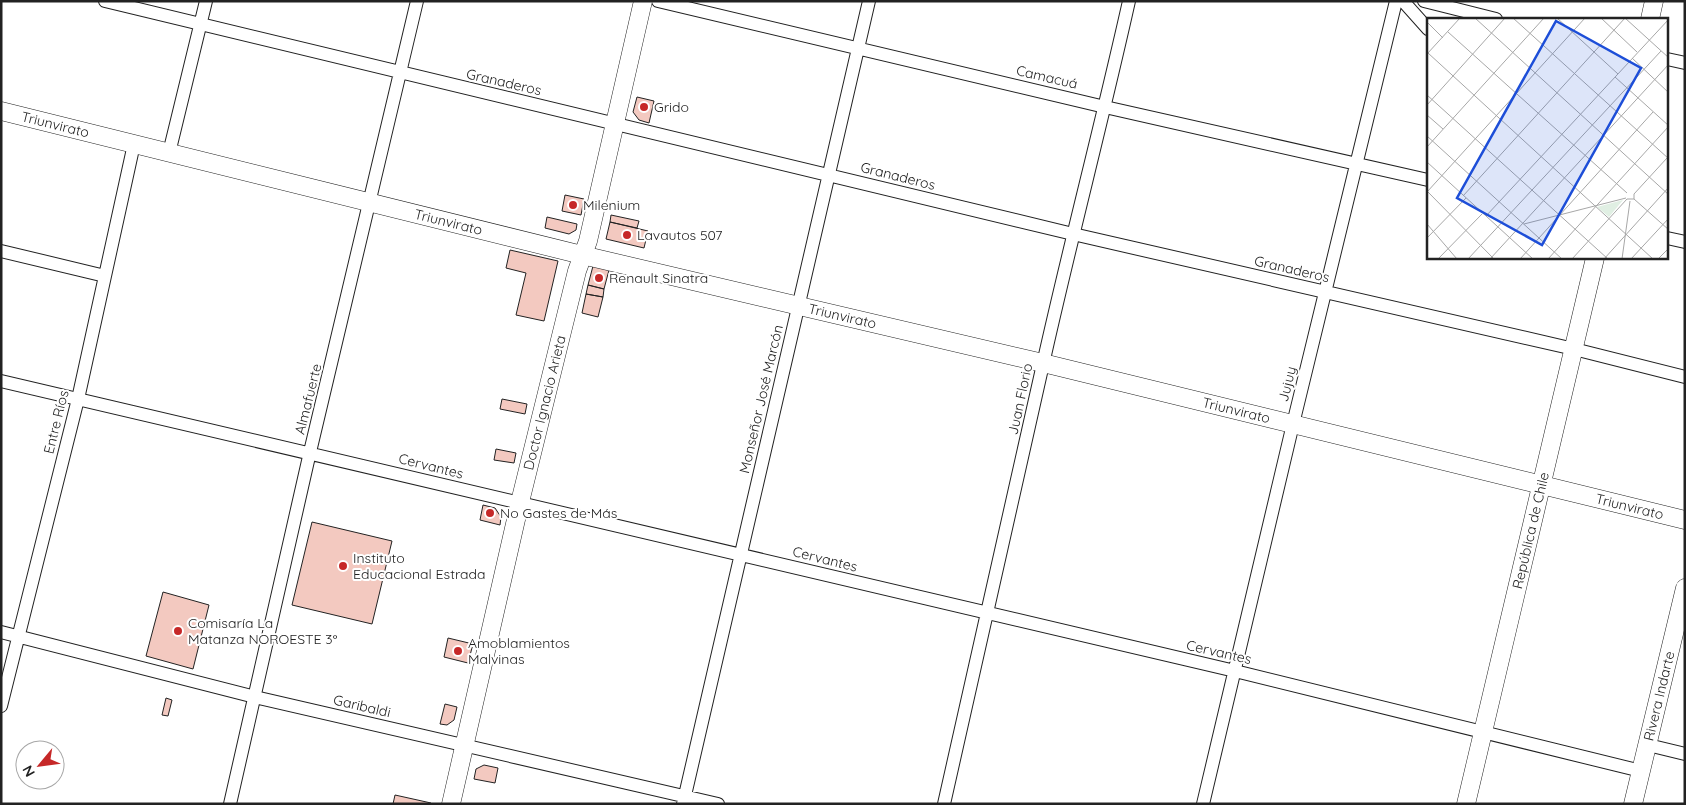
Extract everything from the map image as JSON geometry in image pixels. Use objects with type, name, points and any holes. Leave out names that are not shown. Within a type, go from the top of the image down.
[{"type":"street","name":"Granaderos","points":[[105,1],[1074,234],[1574,349],[1685,377]]},
{"type":"street","points":[[169,153],[206,1]]},
{"type":"street","name":"Almafuerte","points":[[230,804],[310,452],[417,1]]},
{"type":"street","name":"Doctor Ignacio Arieta","points":[[451,804],[520,502],[582,255],[588,242],[643,1]]},
{"type":"street","name":"Camacuá","points":[[658,1],[1105,107],[1427,180]]},
{"type":"street","name":"Monseñor José Marcón","points":[[684,800],[869,1]]},
{"type":"street","name":"Juan Florio","points":[[944,804],[1043,363],[1129,1]]},
{"type":"street","name":"Jujuy","points":[[1203,804],[1292,424],[1396,1]]},
{"type":"street","points":[[1403,1],[1427,28]]},
{"type":"street","points":[[1424,1],[1492,18]]},
{"type":"street","points":[[1650,18],[1654,1]]},
{"type":"street","points":[[1668,60],[1685,63]]},
{"type":"street","name":"Triunvirato","points":[[1,111],[582,255],[1043,363],[1685,520]]},
{"type":"street","name":"Entre Ríos","points":[[1,706],[78,399],[134,144]]},
{"type":"street","points":[[1668,238],[1685,242]]},
{"type":"street","points":[[1,251],[105,276]]},
{"type":"street","name":"República de Chile","points":[[1466,804],[1595,259]]},
{"type":"street","name":"Cervantes","points":[[1,380],[1235,671],[1641,771]]},
{"type":"street","name":"Rivera Indarte","points":[[1634,804],[1685,588]]},
{"type":"street","name":"Garibaldi","points":[[1,632],[255,697],[465,744],[684,800],[718,804]]},
{"type":"street","points":[[1648,744],[1685,754]]},
{"type":"building","name":"Grido","points":[[637,97],[654,101],[649,123],[639,120],[633,112]]},
{"type":"building","name":"Milenium","points":[[565,195],[584,199],[581,215],[562,211]]},
{"type":"building","points":[[611,215],[639,221],[637,228],[610,222]]},
{"type":"building","points":[[547,217],[577,224],[576,230],[569,234],[545,228]]},
{"type":"building","name":"Lavautos 507","points":[[610,222],[648,231],[644,248],[606,239]]},
{"type":"building","points":[[510,250],[558,261],[544,321],[516,315],[526,273],[506,268]]},
{"type":"building","name":"Renault Sinatra","points":[[593,266],[609,270],[604,289],[588,285]]},
{"type":"building","points":[[588,285],[604,289],[603,297],[586,294]]},
{"type":"building","points":[[586,294],[603,297],[598,317],[582,313]]},
{"type":"building","points":[[502,399],[527,404],[525,414],[500,409]]},
{"type":"building","points":[[496,449],[516,453],[514,463],[494,460]]},
{"type":"building","name":"No Gastes de Más","points":[[483,505],[495,508],[501,517],[500,525],[480,520]]},
{"type":"building","name":"Instituto Educacional Estrada","points":[[312,522],[392,541],[372,624],[292,605]]},
{"type":"building","name":"Comisaría La Matanza NOROESTE 3°","points":[[163,592],[209,605],[193,669],[146,656]]},
{"type":"building","name":"Amoblamientos Malvinas","points":[[448,638],[473,644],[468,663],[444,657]]},
{"type":"building","points":[[166,698],[172,700],[168,716],[162,715]]},
{"type":"building","points":[[445,704],[457,707],[454,720],[447,725],[440,724]]},
{"type":"building","points":[[484,765],[498,768],[495,783],[474,779],[476,769]]},
{"type":"building","points":[[395,795],[431,803],[431,804],[393,804]]},
{"type":"place","name":"Grido","points":[[644,107]]},
{"type":"place","name":"Milenium","points":[[573,205]]},
{"type":"place","name":"Lavautos 507","points":[[627,235]]},
{"type":"place","name":"Renault Sinatra","points":[[599,278]]},
{"type":"place","name":"No Gastes de Más","points":[[490,513]]},
{"type":"place","name":"Instituto Educacional Estrada","points":[[343,566]]},
{"type":"place","name":"Comisaría La Matanza NOROESTE 3°","points":[[178,631]]},
{"type":"place","name":"Amoblamientos Malvinas","points":[[458,651]]}]
